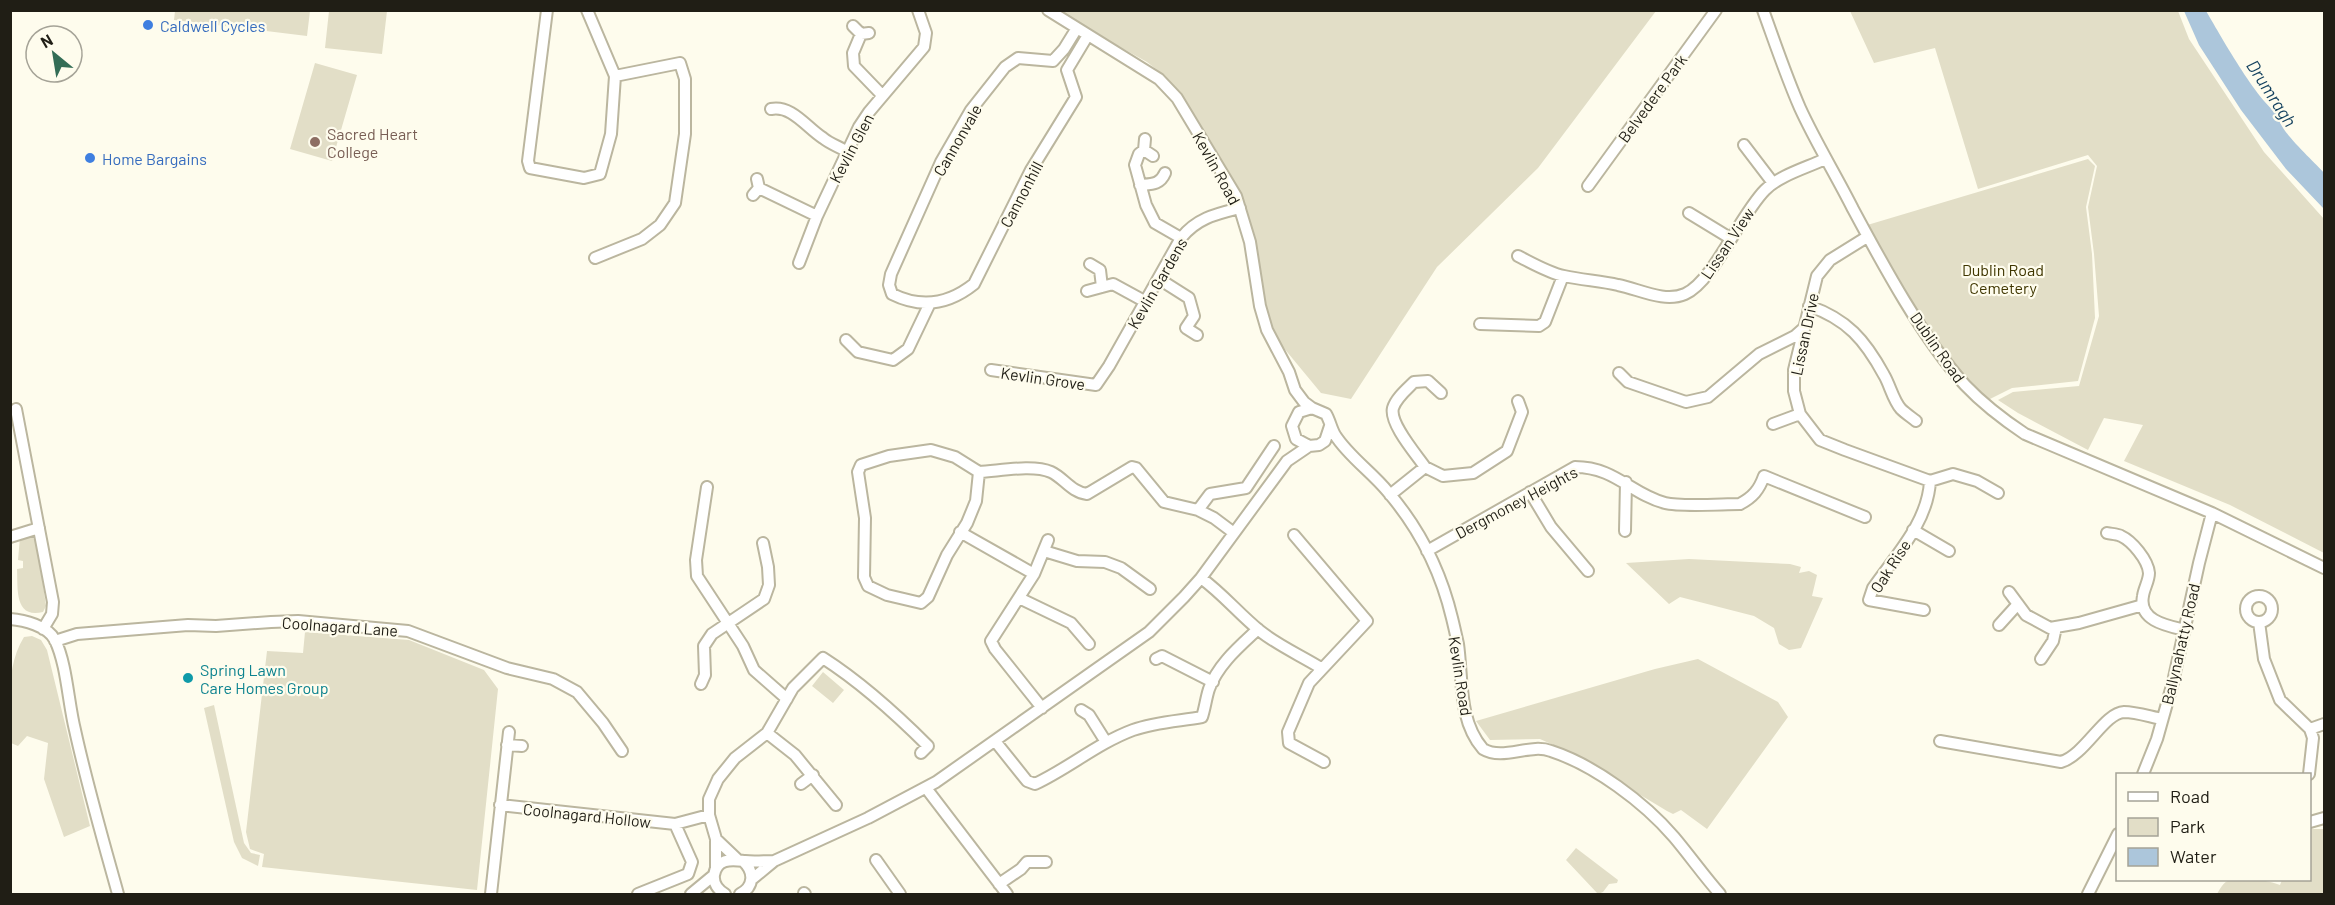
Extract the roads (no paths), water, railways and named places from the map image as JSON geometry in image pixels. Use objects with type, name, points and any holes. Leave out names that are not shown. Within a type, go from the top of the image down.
[{"type":"street","points":[[547,10],[528,161],[531,168],[584,178],[600,174],[611,134],[615,76],[587,10]]},
{"type":"street","name":"Kevlin Glen","points":[[799,263],[817,216],[860,126],[882,95],[924,47],[926,33],[918,10]]},
{"type":"street","name":"Kevlin Road","points":[[1048,10],[1159,79],[1171,92],[1204,142],[1236,196],[1240,208],[1250,242],[1260,306],[1267,330],[1289,372],[1295,390],[1295,416]]},
{"type":"street","name":"Belvedere Park","points":[[1588,186],[1716,10]]},
{"type":"street","name":"Dublin Road","points":[[1763,10],[1799,106],[1868,237],[1919,321],[1950,367],[1966,386],[2003,419],[2025,434],[2212,513],[2325,568]]},
{"type":"street","name":"Cannonvale","points":[[901,298],[889,290],[891,274],[941,162],[971,110],[1005,67],[1018,58],[1053,61],[1064,49],[1077,28]]},
{"type":"street","points":[[861,31],[854,53],[854,66],[882,95]]},
{"type":"street","name":"Cannonhill","points":[[901,298],[922,304],[930,303],[960,295],[974,284],[1031,170],[1076,97],[1067,70],[1088,35]]},
{"type":"street","points":[[595,258],[642,239],[660,225],[675,203],[685,134],[685,80],[680,63],[615,76]]},
{"type":"street","points":[[777,105],[796,116],[823,139],[848,152]]},
{"type":"street","points":[[1145,139],[1148,153],[1139,154],[1135,165],[1140,185],[1155,223],[1181,238]]},
{"type":"street","points":[[1744,145],[1773,183]]},
{"type":"street","name":"Lissan View","points":[[1518,256],[1563,276],[1621,285],[1651,294],[1674,297],[1690,291],[1703,281],[1750,207],[1773,183],[1826,159]]},
{"type":"street","points":[[1140,185],[1158,183],[1165,173]]},
{"type":"street","points":[[756,187],[817,216]]},
{"type":"street","name":"Kevlin Gardens","points":[[1096,385],[1189,228],[1202,219],[1240,208]]},
{"type":"street","points":[[1689,213],[1730,238]]},
{"type":"street","name":"Lissan Drive","points":[[1868,237],[1830,260],[1817,276],[1794,370],[1794,391],[1800,414],[1820,440],[1930,481]]},
{"type":"street","points":[[1090,264],[1100,270],[1102,287]]},
{"type":"street","points":[[1480,324],[1539,326],[1545,322],[1563,276]]},
{"type":"street","points":[[1159,279],[1189,298],[1194,316],[1186,328],[1197,335]]},
{"type":"street","points":[[1087,291],[1113,284],[1146,302]]},
{"type":"street","points":[[846,340],[858,352],[893,360],[908,349],[930,303]]},
{"type":"street","points":[[1809,306],[1830,313],[1847,325],[1865,344],[1900,408],[1916,421]]},
{"type":"street","points":[[1619,373],[1628,382],[1686,402],[1708,398],[1759,354],[1795,336],[1804,328]]},
{"type":"street","name":"Kevlin Grove","points":[[991,370],[1096,385]]},
{"type":"street","points":[[1441,393],[1428,381],[1414,382],[1393,408],[1392,417],[1425,467],[1443,476],[1473,473],[1508,451],[1522,412],[1518,401]]},
{"type":"street","name":"Kevlin Road","points":[[1295,390],[1312,408]]},
{"type":"street","points":[[1305,408],[1321,410],[1326,414],[1330,426],[1325,441],[1309,446],[1299,442],[1292,426],[1295,416],[1305,408]]},
{"type":"street","points":[[16,409],[54,602],[52,614],[43,629]]},
{"type":"street","points":[[1773,424],[1800,414]]},
{"type":"street","name":"Kevlin Road","points":[[1330,426],[1344,447],[1390,495],[1427,551],[1439,576],[1458,646],[1462,694],[1469,726],[1480,745],[1488,752],[1498,754],[1548,749],[1611,782],[1660,822],[1720,894]]},
{"type":"street","points":[[1287,462],[1294,435]]},
{"type":"street","name":"Kevlin Road","points":[[1325,441],[1344,447]]},
{"type":"street","points":[[1198,510],[1210,494],[1246,488],[1274,446]]},
{"type":"street","points":[[751,880],[774,861],[868,818],[926,788],[1149,632],[1201,578],[1287,462],[1309,446]]},
{"type":"street","points":[[979,472],[976,501],[928,597],[921,603],[887,595],[868,586],[864,577],[865,518],[858,472],[861,465],[879,459],[931,450],[955,457],[979,472],[1036,468],[1051,472],[1078,493],[1087,494],[1132,467],[1136,468],[1164,502],[1198,510],[1214,518],[1234,533]]},
{"type":"street","points":[[1390,495],[1425,467]]},
{"type":"street","name":"Dergmoney Heights","points":[[1427,551],[1575,467],[1592,467],[1666,503],[1740,504],[1751,498],[1758,490],[1764,476],[1865,517]]},
{"type":"street","points":[[1930,481],[1953,474],[1977,481],[1998,493]]},
{"type":"street","name":"Oak Rise","points":[[1924,610],[1869,600],[1873,588],[1913,530],[1929,497],[1930,481]]},
{"type":"street","points":[[1625,531],[1626,483]]},
{"type":"street","points":[[707,488],[696,560],[697,576],[742,646],[754,670],[787,699]]},
{"type":"street","points":[[1530,492],[1551,527],[1588,571]]},
{"type":"street","name":"Ballynahatty Road","points":[[2144,773],[2162,719],[2212,513]]},
{"type":"street","points":[[10,537],[39,528]]},
{"type":"street","points":[[1913,530],[1950,551]]},
{"type":"street","points":[[960,532],[1034,574]]},
{"type":"street","points":[[2107,533],[2122,536],[2137,550],[2146,563],[2149,571],[2142,597],[2148,615],[2161,625],[2185,630]]},
{"type":"street","points":[[1294,535],[1367,621],[1309,683],[1288,732],[1289,743],[1324,762]]},
{"type":"street","points":[[1042,708],[991,641],[1034,574],[1048,540]]},
{"type":"street","points":[[701,684],[705,675],[705,646],[712,634],[764,599],[769,585],[763,543]]},
{"type":"street","points":[[1044,551],[1077,561],[1105,562],[1121,568],[1150,589]]},
{"type":"street","points":[[1201,578],[1281,647],[1321,668]]},
{"type":"street","points":[[2009,592],[2026,615],[2050,628],[2079,623],[2143,605]]},
{"type":"street","points":[[1019,598],[1071,623],[1089,644]]},
{"type":"street","points":[[1999,625],[2018,604]]},
{"type":"street","points":[[10,619],[27,621],[50,633],[55,641],[83,766],[118,894]]},
{"type":"street","name":"Coolnagard Lane","points":[[55,641],[77,634],[188,624],[216,626],[297,621],[408,631],[507,668],[553,679],[577,692],[603,723],[622,751]]},
{"type":"street","points":[[2259,622],[2264,659],[2280,700],[2310,729],[2313,738],[2309,773]]},
{"type":"street","points":[[2041,659],[2053,640],[2056,627]]},
{"type":"street","points":[[995,741],[1028,781],[1035,784],[1056,774],[1106,742],[1134,729],[1202,717],[1213,682],[1233,653],[1258,629]]},
{"type":"street","points":[[1156,659],[1162,656],[1213,682]]},
{"type":"street","points":[[725,894],[717,887],[716,839],[709,815],[709,799],[717,779],[735,758],[767,733],[793,688],[823,658],[850,675],[889,707],[928,746],[921,753]]},
{"type":"street","points":[[1081,711],[1089,715],[1106,742]]},
{"type":"street","points":[[1940,741],[2061,762],[2069,760],[2085,746],[2111,717],[2123,712],[2162,719]]},
{"type":"street","points":[[2310,729],[2325,724]]},
{"type":"street","points":[[491,894],[509,732]]},
{"type":"street","points":[[767,733],[795,755],[836,805]]},
{"type":"street","points":[[507,746],[522,746]]},
{"type":"street","points":[[801,784],[813,775]]},
{"type":"street","points":[[926,788],[1007,894]]},
{"type":"street","name":"Coolnagard Hollow","points":[[500,806],[675,824],[709,815]]},
{"type":"street","name":"Coolnagard Hollow","points":[[638,894],[688,874],[692,862],[675,824]]},
{"type":"street","points":[[2088,894],[2116,838]]},
{"type":"street","points":[[716,839],[750,871],[751,880],[748,888],[740,894]]},
{"type":"street","points":[[691,894],[725,860],[774,861]]},
{"type":"street","points":[[876,860],[900,894]]},
{"type":"street","points":[[999,884],[1027,862],[1046,862]]},
{"type":"water","points":[[2184,11],[2206,11],[2260,96],[2278,113],[2283,127],[2296,144],[2324,173],[2324,209],[2286,169],[2241,110],[2199,45]]},
{"type":"place","name":"Caldwell Cycles","points":[[148,25]]},
{"type":"place","name":"Sacred Heart College","points":[[315,142]]},
{"type":"place","name":"Home Bargains","points":[[90,158]]},
{"type":"place","name":"Spring Lawn Care Homes Group","points":[[188,678]]},
{"type":"water label","name":"Drumragh","points":[[2272,93]]},
{"type":"park label","name":"Dublin Road Cemetery","points":[[2003,278]]}]
